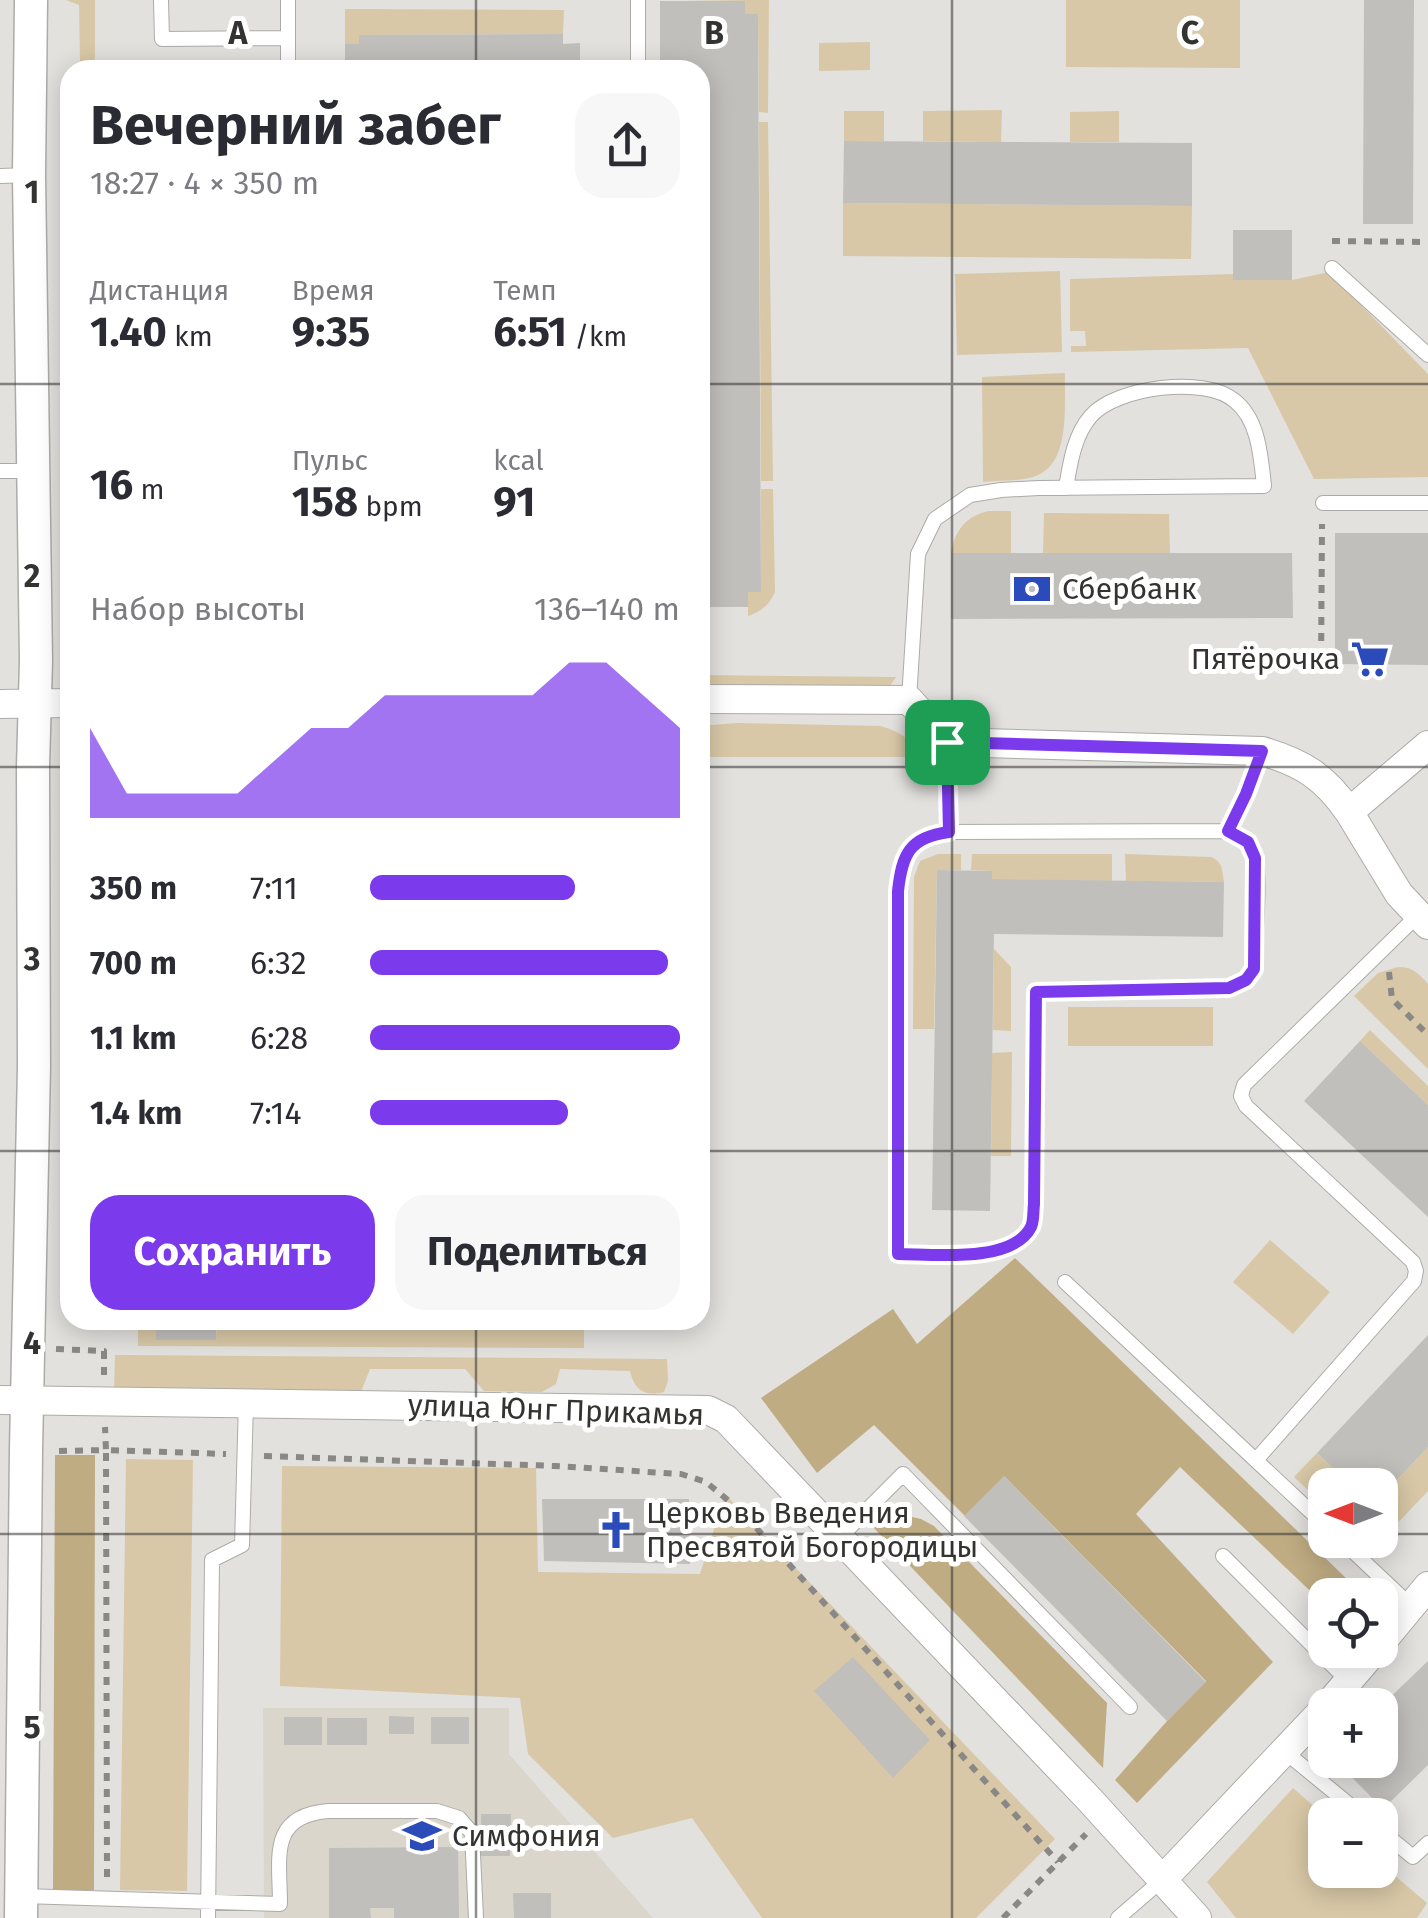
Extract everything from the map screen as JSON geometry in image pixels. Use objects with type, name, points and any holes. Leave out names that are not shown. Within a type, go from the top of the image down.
[{"type":"street","points":[[21,1907],[16,1843],[14,1400],[34,1067],[35,704],[16,471],[14,176],[31,0]]},
{"type":"street","points":[[710,699],[910,700],[947,742],[1262,751],[1292,760],[1334,792],[1370,844],[1385,874],[1423,920]]},
{"type":"street","points":[[0,704],[60,703]]},
{"type":"street","points":[[1349,812],[1428,745]]},
{"type":"street","name":"улица Юнг Прикамья","points":[[14,1400],[708,1410],[726,1419],[1104,1815],[1197,1918]]},
{"type":"street","points":[[1398,1623],[1420,1596]]},
{"type":"street","points":[[1343,1688],[1361,1668]]},
{"type":"street","points":[[1163,1879],[1308,1725]]},
{"type":"lane","points":[[161,0],[162,39],[288,38]]},
{"type":"lane","points":[[288,0],[288,60]]},
{"type":"lane","points":[[638,0],[638,60]]},
{"type":"lane","points":[[1332,268],[1428,355]]},
{"type":"lane","points":[[910,700],[918,554],[935,519],[970,495],[1066,488],[1264,486],[1251,422],[1236,401],[1217,391],[1195,388],[1137,392],[1110,402],[1092,415],[1071,457],[1066,488]]},
{"type":"lane","points":[[1322,503],[1428,503]]},
{"type":"lane","points":[[947,742],[949,832]]},
{"type":"lane","points":[[1228,831],[1262,751]]},
{"type":"lane","points":[[1228,831],[1248,842],[1257,867],[1251,975],[1238,985],[1220,988],[1036,992],[1034,1204],[1030,1228],[1016,1242],[996,1252],[898,1254],[898,891],[900,870],[913,845],[933,834],[949,832],[1228,831]]},
{"type":"lane","points":[[1256,1460],[1414,1281],[1416,1271],[1413,1262],[1246,1106],[1241,1096],[1244,1085],[1387,946],[1423,920]]},
{"type":"lane","points":[[1065,1282],[1308,1509]]},
{"type":"lane","points":[[208,1910],[212,1560],[242,1545],[246,1402]]},
{"type":"lane","points":[[840,1538],[903,1474],[1130,1707]]},
{"type":"lane","points":[[1223,1556],[1349,1682]]},
{"type":"lane","points":[[1366,1558],[1420,1596]]},
{"type":"lane","points":[[1284,1751],[1341,1798]]},
{"type":"lane","points":[[21,1907],[107,1899],[208,1910],[280,1911],[282,1838],[298,1817],[328,1810],[437,1810],[460,1818],[472,1833],[476,1918]]},
{"type":"lane","points":[[1398,1845],[1413,1857],[1428,1843]]},
{"type":"lane","points":[[1118,1918],[1163,1879]]},
{"type":"path","points":[[1332,241],[1428,242]]},
{"type":"path","points":[[1321,673],[1322,503]]},
{"type":"path","points":[[1387,946],[1392,999],[1428,1036]]},
{"type":"path","points":[[54,1348],[104,1351]]},
{"type":"path","points":[[107,1899],[106,1450],[554,1466],[681,1474],[706,1482],[741,1511],[1058,1862]]},
{"type":"path","points":[[1003,1918],[1104,1815]]},
{"type":"shaded area","points":[[66,0],[95,0],[95,60],[80,60],[79,5]]},
{"type":"shaded area","points":[[687,0],[769,0],[768,113],[759,112],[758,15],[745,14],[745,1]]},
{"type":"shaded area","points":[[1066,0],[1240,0],[1240,68],[1066,67]]},
{"type":"shaded area","points":[[345,9],[564,10],[563,34],[360,35],[359,44],[345,44]]},
{"type":"shaded area","points":[[870,42],[870,70],[819,71],[819,43]]},
{"type":"shaded area","points":[[1002,110],[1001,142],[923,141],[923,111]]},
{"type":"shaded area","points":[[844,111],[884,111],[884,141],[844,141]]},
{"type":"shaded area","points":[[1119,111],[1119,142],[1070,142],[1070,112]]},
{"type":"shaded area","points":[[759,122],[768,122],[773,481],[761,481]]},
{"type":"shaded area","points":[[843,203],[1192,206],[1191,259],[843,256]]},
{"type":"shaded area","points":[[1060,271],[1062,352],[957,355],[955,274]]},
{"type":"shaded area","points":[[1329,272],[1428,374],[1428,477],[1314,479],[1248,348],[1071,352],[1071,346],[1086,346],[1085,331],[1070,331],[1070,279],[1233,274],[1234,280],[1292,280]]},
{"type":"shaded area","points":[[1065,373],[1064,430],[1049,468],[1025,479],[983,482],[982,377]]},
{"type":"shaded area","points":[[761,489],[773,489],[775,592],[764,607],[748,616],[748,592],[761,591]]},
{"type":"shaded area","points":[[989,511],[1011,511],[1011,553],[951,553],[963,525]]},
{"type":"shaded area","points":[[1044,513],[1169,514],[1170,553],[1043,553]]},
{"type":"shaded area","points":[[710,675],[896,677],[889,687],[710,693]]},
{"type":"shaded area","points":[[710,725],[881,726],[905,737],[921,757],[710,757]]},
{"type":"shaded area","points":[[938,854],[961,854],[961,870],[937,870],[934,1029],[913,1029],[914,877],[920,861]]},
{"type":"shaded area","points":[[972,854],[1112,854],[1112,881],[992,879],[991,871],[971,870]]},
{"type":"shaded area","points":[[1125,854],[1211,857],[1220,864],[1224,882],[1126,881]]},
{"type":"shaded area","points":[[994,949],[1011,967],[1011,1031],[993,1030]]},
{"type":"shaded area","points":[[1398,967],[1415,971],[1428,984],[1428,1069],[1354,996],[1378,973]]},
{"type":"shaded area","points":[[1068,1007],[1213,1007],[1213,1046],[1068,1046]]},
{"type":"shaded area","points":[[1370,1030],[1428,1086],[1428,1105],[1360,1041]]},
{"type":"shaded area","points":[[1012,1052],[1011,1156],[991,1156],[992,1053]]},
{"type":"shaded area","points":[[1270,1240],[1330,1292],[1293,1334],[1233,1282]]},
{"type":"shaded area","points":[[1015,1258],[1308,1541],[1308,1558],[1325,1558],[1346,1578],[1308,1578],[1308,1589],[1180,1467],[1136,1514],[1273,1662],[1137,1803],[1115,1780],[1206,1681],[1005,1477],[967,1518],[874,1425],[817,1473],[761,1398],[893,1309],[917,1344]]},
{"type":"shaded area","points":[[138,1330],[156,1330],[157,1340],[216,1340],[216,1330],[584,1330],[584,1348],[138,1346]]},
{"type":"shaded area","points":[[115,1355],[667,1359],[668,1381],[664,1392],[651,1394],[634,1383],[630,1371],[560,1369],[556,1384],[542,1392],[484,1391],[465,1369],[370,1369],[361,1392],[114,1391]]},
{"type":"shaded area","points":[[1428,1447],[1428,1491],[1398,1523],[1398,1479]]},
{"type":"shaded area","points":[[1317,1453],[1333,1468],[1308,1468],[1308,1490],[1294,1477]]},
{"type":"shaded area","points":[[55,1455],[95,1455],[94,1890],[53,1890]]},
{"type":"shaded area","points":[[126,1459],[193,1460],[187,1891],[120,1890]]},
{"type":"shaded area","points":[[282,1466],[536,1468],[538,1572],[700,1574],[725,1494],[1055,1839],[976,1918],[762,1918],[692,1818],[613,1838],[528,1754],[520,1698],[280,1686]]},
{"type":"shaded area","points":[[908,1516],[934,1526],[1107,1703],[1103,1768],[871,1525]]},
{"type":"shaded area","name":"Симфония","points":[[263,1708],[509,1708],[509,1754],[653,1918],[264,1918]]},
{"type":"shaded area","points":[[1293,1788],[1308,1801],[1308,1888],[1398,1888],[1398,1878],[1427,1903],[1417,1918],[1236,1918],[1207,1882]]},
{"type":"building","points":[[1364,0],[1414,0],[1413,224],[1363,224]]},
{"type":"building","points":[[660,1],[745,1],[745,14],[758,14],[761,592],[748,592],[748,607],[710,607],[710,60],[660,60]]},
{"type":"building","points":[[563,34],[563,44],[580,43],[580,60],[345,60],[345,44],[359,44],[359,35]]},
{"type":"building","points":[[844,141],[1192,143],[1192,206],[843,203]]},
{"type":"building","points":[[1233,230],[1292,230],[1292,280],[1233,280]]},
{"type":"building","points":[[1335,533],[1428,533],[1428,665],[1335,664]]},
{"type":"building","points":[[951,553],[1292,553],[1293,618],[951,619]]},
{"type":"building","points":[[937,870],[992,871],[992,879],[1224,882],[1223,937],[994,934],[990,1211],[932,1210]]},
{"type":"building","points":[[1360,1041],[1428,1105],[1428,1217],[1304,1101]]},
{"type":"building","points":[[156,1330],[216,1330],[216,1340],[156,1340]]},
{"type":"building","points":[[1428,1335],[1428,1447],[1398,1479],[1398,1468],[1333,1468],[1317,1453]]},
{"type":"building","points":[[1004,1476],[1206,1682],[1167,1721],[964,1516]]},
{"type":"building","name":"Церковь Введения Пресвятой Богородицы","points":[[542,1499],[689,1499],[690,1564],[544,1561]]},
{"type":"building","points":[[853,1657],[930,1740],[893,1778],[814,1691]]},
{"type":"building","points":[[1428,1661],[1428,1765],[1394,1798],[1372,1798],[1353,1778],[1398,1778],[1398,1690]]},
{"type":"building","points":[[389,1716],[414,1717],[414,1734],[389,1734]]},
{"type":"building","points":[[284,1717],[322,1717],[322,1745],[284,1745]]},
{"type":"building","points":[[431,1717],[469,1717],[469,1744],[431,1744]]},
{"type":"building","points":[[327,1718],[367,1718],[367,1745],[327,1745]]},
{"type":"building","points":[[481,1814],[511,1814],[510,1856],[481,1856]]},
{"type":"building","points":[[458,1847],[459,1918],[394,1918],[394,1908],[370,1908],[371,1918],[329,1918],[329,1848]]},
{"type":"building","points":[[513,1893],[551,1893],[551,1918],[514,1918]]},
{"type":"place","name":"Сбербанк","points":[[1032,589]]},
{"type":"place","name":"Пятёрочка","points":[[1370,659]]},
{"type":"place","name":"Церковь Введения Пресвятой Богородицы","points":[[616,1530]]},
{"type":"place","name":"Симфония","points":[[422,1836]]},
{"type":"route","points":[[947,742],[1262,751],[1228,831],[1248,842],[1257,867],[1254,969],[1246,980],[1229,988],[1036,992],[1034,1204],[1030,1228],[1016,1242],[996,1252],[898,1254],[900,870],[906,855],[922,838],[949,832],[947,742]]}]
